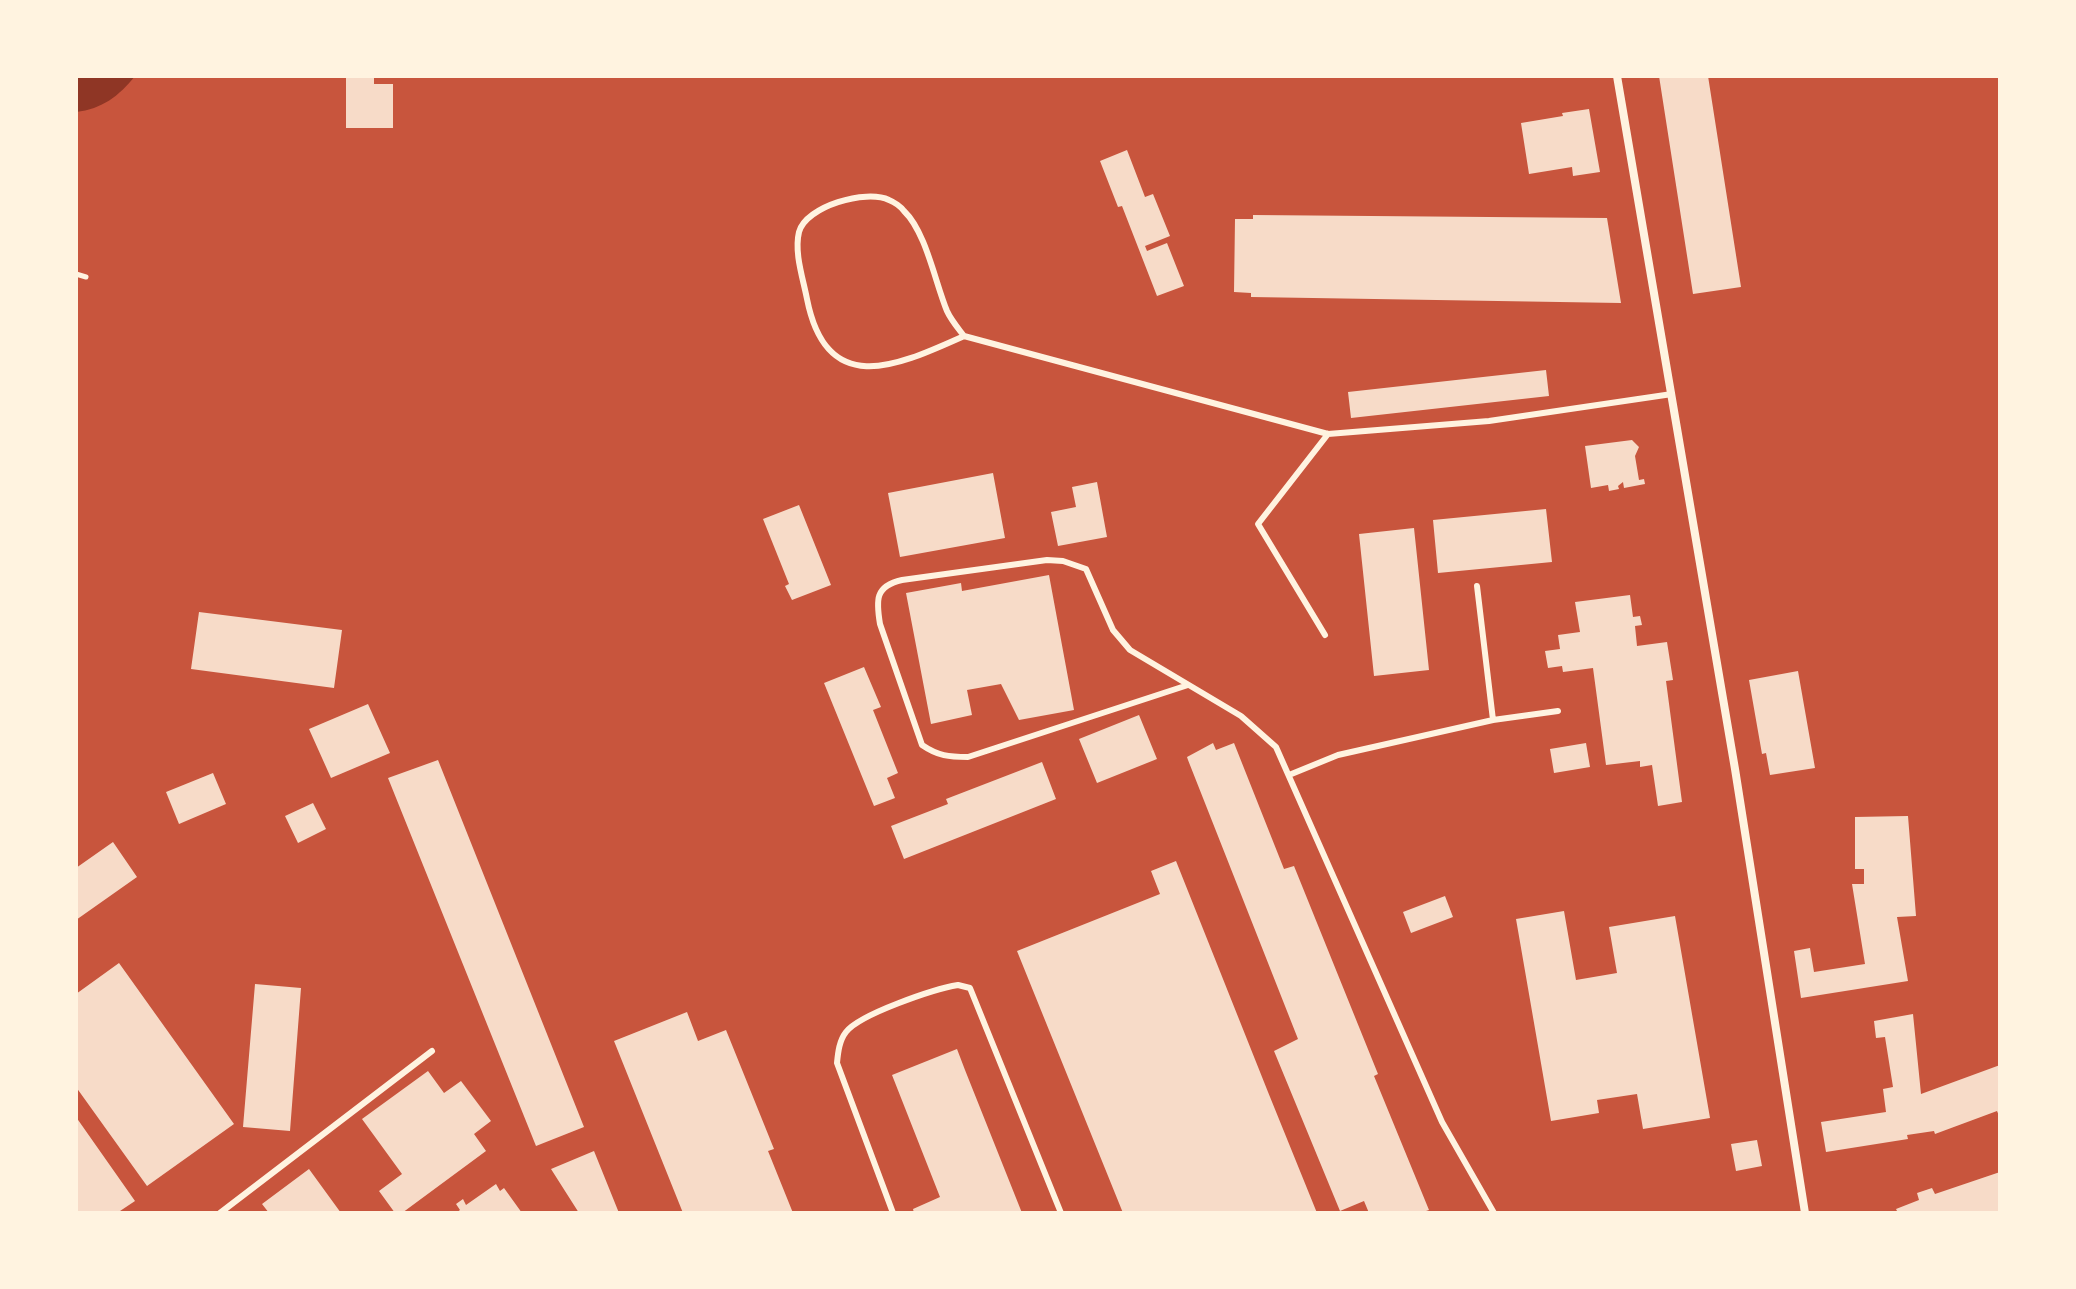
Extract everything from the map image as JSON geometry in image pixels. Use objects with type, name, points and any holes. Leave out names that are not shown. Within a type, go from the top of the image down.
[{"type":"street","points":[[1617,76],[1735,769],[1805,1213]]},
{"type":"lane","points":[[964,336],[905,362],[875,367],[858,366],[842,360],[825,341],[811,317],[798,250],[799,231],[808,218],[819,210],[857,197],[881,198],[897,205],[915,225],[948,315],[964,336],[1328,434],[1489,421],[1672,394]]},
{"type":"lane","points":[[1325,635],[1258,524],[1328,434]]},
{"type":"lane","points":[[1188,685],[968,757],[934,754],[922,745],[880,624],[877,608],[880,591],[888,583],[902,580],[1047,560],[1077,564],[1086,569],[1113,630],[1130,650],[1241,716],[1276,747],[1442,1122],[1494,1213]]},
{"type":"lane","points":[[1477,586],[1493,720]]},
{"type":"lane","points":[[1289,775],[1338,755],[1493,720],[1558,711]]},
{"type":"lane","points":[[893,1213],[837,1063],[839,1045],[846,1032],[869,1016],[958,985],[970,988],[1061,1213]]},
{"type":"lane","points":[[220,1213],[432,1051]]},
{"type":"path","points":[[76,274],[86,277]]},
{"type":"shaded area","points":[[76,76],[135,76],[109,100],[76,112]]},
{"type":"building","points":[[346,76],[374,76],[374,84],[393,84],[393,128],[346,128]]},
{"type":"building","points":[[1659,76],[1708,76],[1741,287],[1693,294]]},
{"type":"building","points":[[1589,109],[1600,172],[1573,176],[1572,167],[1529,174],[1521,123]]},
{"type":"building","points":[[1127,150],[1145,197],[1153,194],[1170,236],[1145,246],[1147,251],[1167,243],[1184,286],[1157,296],[1122,206],[1118,207],[1100,161]]},
{"type":"building","points":[[1253,215],[1607,218],[1621,303],[1251,297],[1251,293],[1234,292],[1235,219],[1253,219]]},
{"type":"building","points":[[1546,370],[1549,396],[1351,418],[1348,392]]},
{"type":"building","points":[[1632,440],[1639,447],[1635,456],[1639,480],[1644,479],[1645,484],[1624,488],[1623,482],[1619,489],[1609,491],[1608,485],[1591,488],[1585,446]]},
{"type":"building","points":[[993,473],[1005,538],[900,557],[888,493]]},
{"type":"building","points":[[1097,482],[1107,537],[1058,546],[1051,512],[1076,507],[1072,487]]},
{"type":"building","points":[[799,505],[831,585],[792,600],[785,586],[789,584],[763,519]]},
{"type":"building","points":[[1546,509],[1552,562],[1438,573],[1433,520]]},
{"type":"building","points":[[1414,528],[1429,670],[1374,676],[1359,534]]},
{"type":"building","points":[[1049,575],[1074,710],[1019,720],[1001,684],[967,690],[972,715],[931,724],[906,593],[961,583],[962,591]]},
{"type":"building","points":[[1630,595],[1633,617],[1640,616],[1642,625],[1635,626],[1637,646],[1667,642],[1673,680],[1666,681],[1682,802],[1658,806],[1652,765],[1640,767],[1640,761],[1606,765],[1593,668],[1563,672],[1562,666],[1548,668],[1545,651],[1560,649],[1558,635],[1580,632],[1575,602]]},
{"type":"building","points":[[199,612],[342,630],[334,688],[191,669]]},
{"type":"building","points":[[864,667],[881,707],[873,710],[898,773],[887,778],[895,798],[874,806],[824,683]]},
{"type":"building","points":[[1798,671],[1815,768],[1770,775],[1766,753],[1762,754],[1749,680]]},
{"type":"building","points":[[368,704],[390,753],[331,778],[309,729]]},
{"type":"building","points":[[1139,715],[1157,759],[1097,783],[1079,739]]},
{"type":"building","points":[[1213,743],[1216,750],[1234,743],[1284,869],[1294,866],[1429,1210],[1420,1213],[1369,1213],[1364,1201],[1340,1211],[1274,1051],[1298,1039],[1187,757]]},
{"type":"building","points":[[1586,743],[1590,767],[1554,773],[1550,749]]},
{"type":"building","points":[[438,760],[584,1127],[536,1146],[388,778]]},
{"type":"building","points":[[1042,762],[1056,799],[904,859],[891,826],[948,804],[946,799]]},
{"type":"building","points":[[213,773],[226,804],[179,824],[166,792]]},
{"type":"building","points":[[313,803],[326,829],[298,843],[285,816]]},
{"type":"building","points":[[1908,816],[1916,916],[1897,917],[1908,981],[1801,998],[1794,951],[1810,948],[1814,972],[1865,964],[1852,884],[1864,884],[1864,869],[1855,869],[1855,817]]},
{"type":"building","points":[[113,842],[137,877],[76,920],[76,868]]},
{"type":"building","points":[[1176,861],[1317,1213],[1123,1213],[1017,951],[1160,894],[1151,871]]},
{"type":"building","points":[[1445,896],[1453,917],[1411,933],[1403,912]]},
{"type":"building","points":[[1564,911],[1576,980],[1617,973],[1609,927],[1675,916],[1710,1118],[1643,1129],[1637,1094],[1597,1100],[1599,1113],[1551,1121],[1516,919]]},
{"type":"building","points":[[119,963],[234,1124],[147,1186],[76,1087],[76,994]]},
{"type":"building","points":[[255,984],[301,988],[290,1131],[243,1127]]},
{"type":"building","points":[[687,1012],[698,1041],[726,1030],[774,1149],[768,1151],[793,1213],[683,1213],[614,1041]]},
{"type":"building","points":[[1913,1014],[1921,1094],[2000,1065],[2000,1118],[1997,1111],[1935,1134],[1934,1131],[1907,1135],[1908,1139],[1826,1152],[1821,1122],[1886,1112],[1883,1089],[1893,1087],[1885,1037],[1876,1038],[1874,1021]]},
{"type":"building","points":[[957,1049],[1022,1213],[914,1213],[913,1209],[940,1197],[892,1075]]},
{"type":"building","points":[[428,1071],[444,1093],[461,1081],[491,1121],[474,1134],[486,1151],[402,1213],[395,1213],[379,1191],[402,1174],[362,1119]]},
{"type":"building","points":[[76,1117],[135,1201],[117,1213],[76,1213]]},
{"type":"building","points":[[1757,1140],[1762,1166],[1736,1171],[1731,1144]]},
{"type":"building","points":[[594,1151],[619,1213],[579,1213],[551,1169]]},
{"type":"building","points":[[309,1169],[341,1213],[269,1213],[262,1204]]},
{"type":"building","points":[[2000,1172],[2000,1213],[1898,1213],[1896,1209],[1919,1200],[1917,1193],[1932,1188],[1935,1194]]},
{"type":"building","points":[[496,1184],[500,1191],[504,1188],[522,1213],[456,1213],[460,1210],[456,1204],[463,1199],[466,1205]]}]
